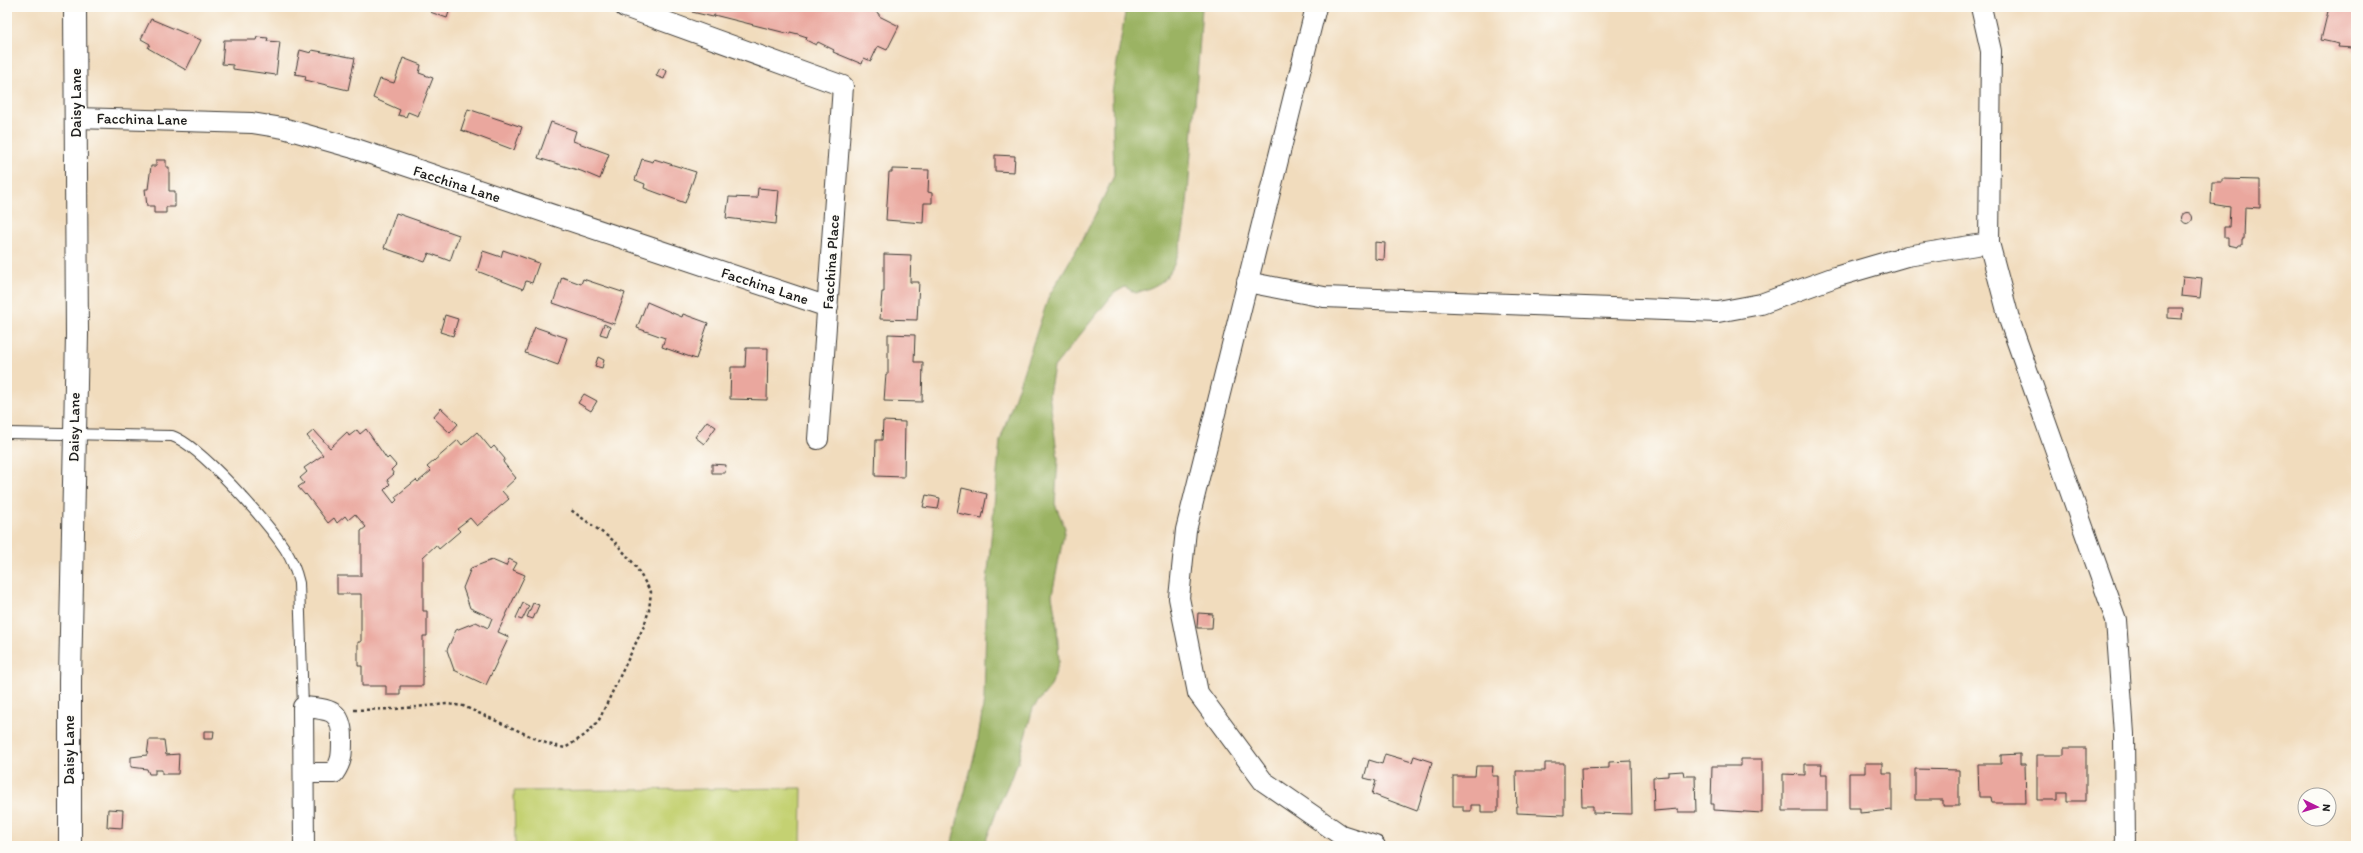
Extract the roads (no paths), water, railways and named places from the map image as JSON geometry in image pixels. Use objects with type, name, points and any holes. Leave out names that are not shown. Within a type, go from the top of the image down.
[{"type":"street","name":"Daisy Lane","points":[[70,846],[76,334],[76,7]]},
{"type":"street","name":"Facchina Place","points":[[625,7],[843,86],[818,439]]},
{"type":"street","points":[[1316,7],[1186,530],[1179,598],[1198,693],[1263,781],[1341,835],[1375,846]]},
{"type":"street","points":[[1982,7],[1991,51],[1989,243],[2010,322],[2116,620],[2124,734],[2125,846]]},
{"type":"street","name":"Facchina Lane","points":[[76,118],[222,121],[283,128],[353,148],[828,307]]},
{"type":"street","points":[[1247,282],[1324,297],[1718,312],[1761,304],[1835,277],[1906,256],[1989,243]]},
{"type":"street","points":[[304,846],[305,773],[303,708],[330,710],[339,718],[342,726],[342,762],[334,773],[305,773]]},
{"type":"lane","points":[[7,434],[172,436],[180,438],[191,446],[224,477],[285,549],[296,568],[299,583],[303,666],[303,708]]}]
